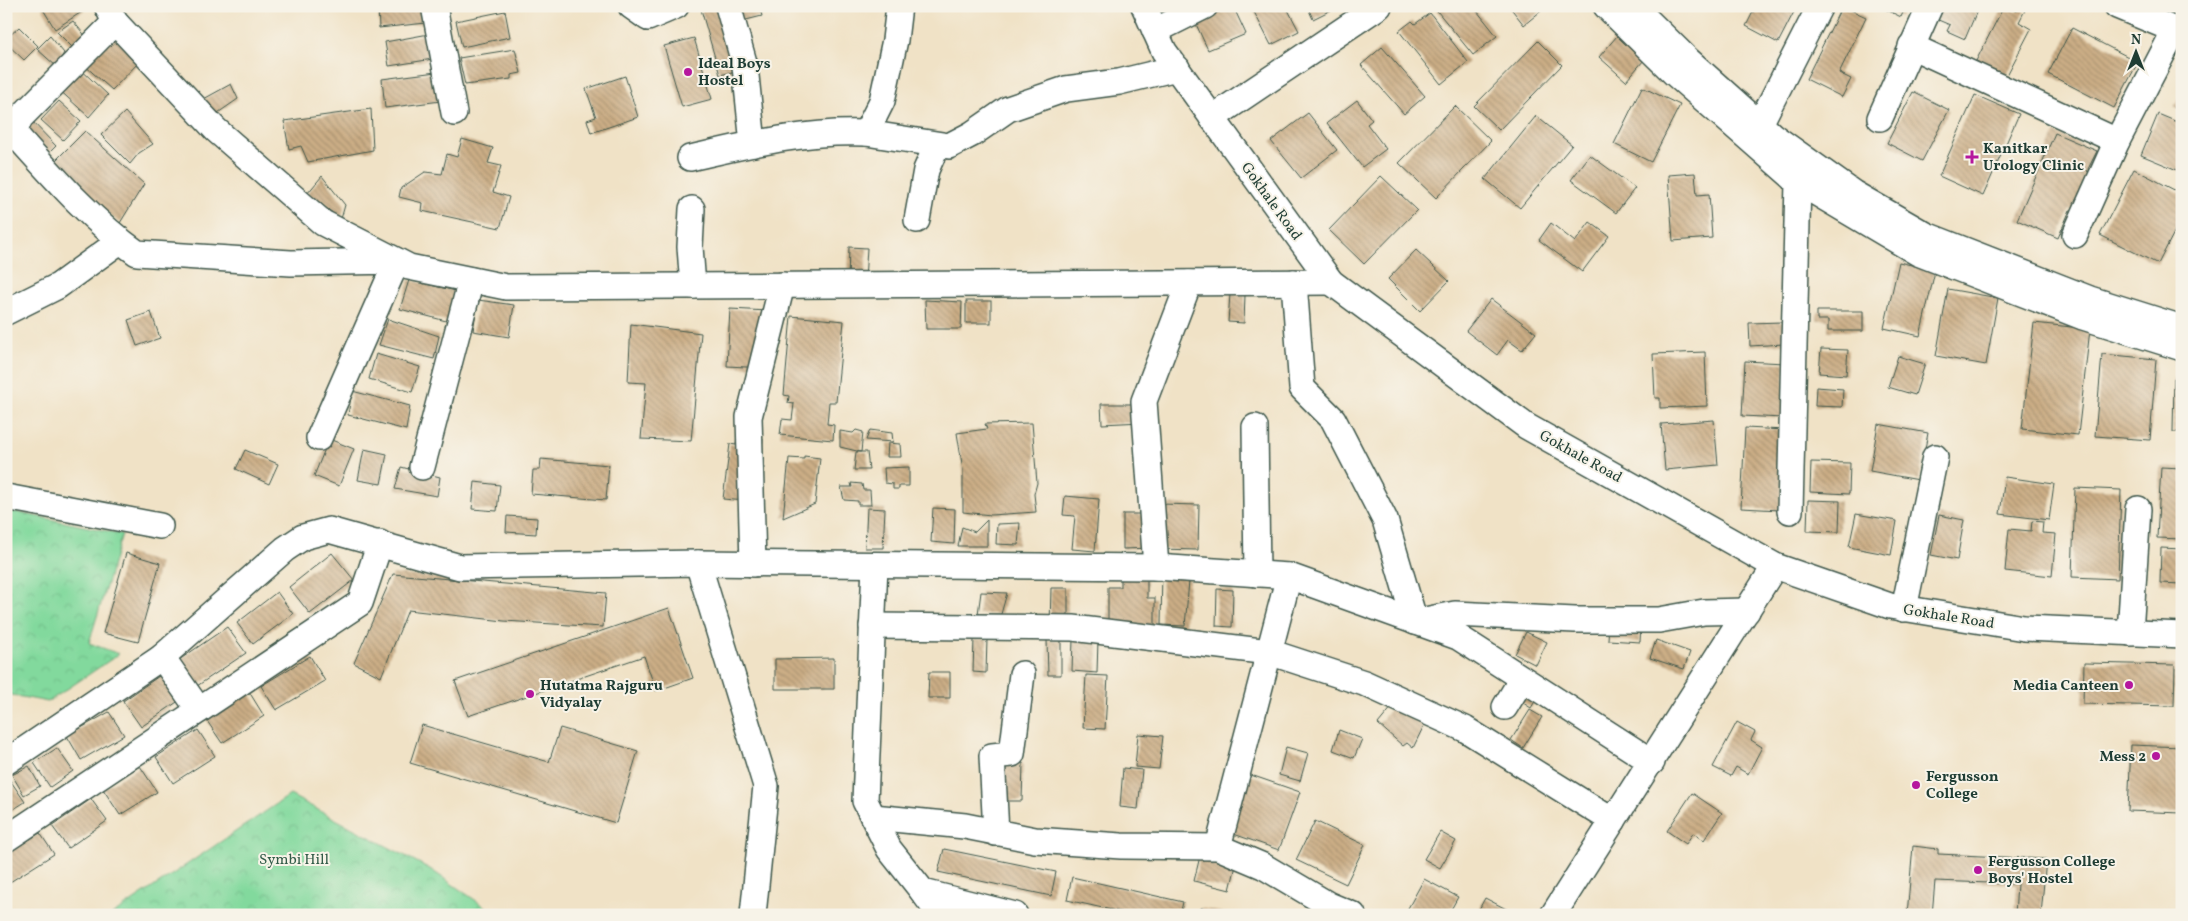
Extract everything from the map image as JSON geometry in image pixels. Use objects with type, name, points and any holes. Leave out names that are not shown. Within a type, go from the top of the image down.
[{"type":"street","points":[[434,6],[454,113]]},
{"type":"street","points":[[631,6],[648,18],[676,6]]},
{"type":"street","points":[[728,6],[745,66],[753,144]]},
{"type":"street","points":[[866,133],[882,101],[895,40],[899,6]]},
{"type":"street","name":"Gokhale Road","points":[[1144,6],[1164,51],[1330,282],[1526,426],[1775,566],[1890,606],[2024,628],[2182,634]]},
{"type":"street","points":[[1155,31],[1205,6]]},
{"type":"street","points":[[1212,118],[1379,6]]},
{"type":"street","points":[[1606,6],[1674,72],[1754,132],[1853,193],[1926,235],[2024,284],[2084,317],[2182,348]]},
{"type":"street","points":[[1633,6],[1754,132],[1798,182],[1918,253],[2024,284],[2090,299],[2182,328]]},
{"type":"street","points":[[1754,132],[1820,6]]},
{"type":"street","points":[[1880,118],[1930,6]]},
{"type":"street","points":[[2075,235],[2117,141],[2179,31],[2116,6]]},
{"type":"street","points":[[397,261],[291,263],[137,253],[120,241],[9,132],[111,14],[216,130],[322,223],[410,267],[506,287],[1330,282]]},
{"type":"street","points":[[1911,46],[2117,141]]},
{"type":"street","points":[[690,158],[753,144],[834,132],[866,133],[949,146],[972,134],[1008,109],[1066,89],[1119,82],[1176,68]]},
{"type":"street","points":[[918,220],[926,170],[937,145]]},
{"type":"street","points":[[1790,511],[1798,182]]},
{"type":"street","points":[[692,209],[690,247],[693,286]]},
{"type":"street","points":[[6,312],[58,286],[120,241]]},
{"type":"street","points":[[319,438],[397,261]]},
{"type":"street","points":[[422,467],[470,280]]},
{"type":"street","points":[[1156,567],[1144,401],[1189,282]]},
{"type":"street","points":[[1294,282],[1302,388],[1332,419],[1384,520],[1415,622]]},
{"type":"street","points":[[753,564],[749,417],[782,285]]},
{"type":"street","points":[[1255,427],[1257,574]]},
{"type":"street","points":[[1904,609],[1934,457]]},
{"type":"street","points":[[6,497],[160,526]]},
{"type":"street","points":[[2130,632],[2138,509]]},
{"type":"street","points":[[6,762],[162,657],[285,549],[303,537],[329,530],[460,567],[698,563],[1156,567],[1289,576],[1458,638],[1652,762]]},
{"type":"street","points":[[6,839],[360,603],[380,543]]},
{"type":"street","points":[[698,563],[766,786],[753,915]]},
{"type":"street","points":[[874,565],[865,801],[889,849],[940,915]]},
{"type":"street","points":[[1553,915],[1775,566]]},
{"type":"street","points":[[1218,847],[1289,576]]},
{"type":"street","points":[[1415,622],[1455,614],[1575,620],[1659,620],[1704,612],[1747,611]]},
{"type":"street","points":[[872,626],[1073,628],[1269,652],[1364,683],[1465,729],[1613,821]]},
{"type":"street","points":[[162,657],[199,710]]},
{"type":"street","points":[[996,833],[992,756],[1012,754],[1022,674]]},
{"type":"street","points":[[1505,708],[1522,679]]},
{"type":"street","points":[[873,816],[965,826],[1054,842],[1121,846],[1218,847],[1263,866],[1329,905],[1353,915]]},
{"type":"street","points":[[923,892],[1015,915]]},
{"type":"green space","points":[[6,510],[122,534],[89,643],[119,654],[48,702],[6,694]]},
{"type":"green space","name":"Symbi Hill","points":[[290,795],[430,869],[497,915],[112,915]]},
{"type":"building","points":[[41,6],[91,6],[55,29]]},
{"type":"building","points":[[378,6],[425,6],[426,23],[379,28]]},
{"type":"building","points":[[700,6],[721,6],[740,70],[720,75]]},
{"type":"building","points":[[734,6],[759,6],[762,16],[738,22]]},
{"type":"building","points":[[1233,6],[1246,34],[1208,50],[1195,22]]},
{"type":"building","points":[[1251,6],[1286,6],[1299,31],[1271,45]]},
{"type":"building","points":[[1307,6],[1339,6],[1313,19]]},
{"type":"building","points":[[1433,6],[1473,6],[1497,36],[1473,55]]},
{"type":"building","points":[[1509,6],[1547,6],[1524,25]]},
{"type":"building","points":[[1756,6],[1797,6],[1778,43],[1746,26]]},
{"type":"building","points":[[1842,6],[1866,17],[1839,73],[1851,79],[1842,97],[1806,79]]},
{"type":"building","points":[[1879,6],[1906,6],[1901,17]]},
{"type":"building","points":[[1941,6],[1979,6],[1965,39],[1947,31],[1950,25],[1936,19]]},
{"type":"building","points":[[2004,6],[2017,11],[2019,7],[2025,10],[2019,22],[2031,29],[2006,77],[1976,61]]},
{"type":"building","points":[[2157,6],[2182,6],[2182,18]]},
{"type":"building","points":[[505,11],[510,37],[462,47],[456,21]]},
{"type":"building","points":[[1430,13],[1468,62],[1441,84],[1399,31],[1412,21],[1415,24]]},
{"type":"building","points":[[73,21],[87,38],[77,52],[57,32]]},
{"type":"building","points":[[19,27],[38,46],[24,60],[6,43],[6,39]]},
{"type":"building","points":[[2072,28],[2138,62],[2114,108],[2048,74]]},
{"type":"building","points":[[112,33],[141,60],[112,90],[83,64]]},
{"type":"building","points":[[429,34],[433,59],[389,66],[385,42]]},
{"type":"building","points":[[50,36],[64,53],[56,66],[37,49]]},
{"type":"building","points":[[1617,36],[1644,60],[1626,81],[1599,57]]},
{"type":"building","name":"Ideal Boys Hostel","points":[[694,38],[712,99],[682,107],[664,46]]},
{"type":"building","points":[[1538,41],[1562,65],[1499,130],[1474,106]]},
{"type":"building","points":[[1382,47],[1425,96],[1404,114],[1361,65]]},
{"type":"building","points":[[515,49],[521,73],[511,75],[511,79],[465,85],[459,58]]},
{"type":"building","points":[[76,65],[108,95],[89,117],[56,87]]},
{"type":"building","points":[[436,72],[441,101],[385,108],[382,79]]},
{"type":"building","points":[[625,76],[638,117],[591,133],[587,120],[596,117],[586,89]]},
{"type":"building","points":[[231,84],[238,99],[212,117],[202,100]]},
{"type":"building","points":[[1642,87],[1680,105],[1651,162],[1614,144]]},
{"type":"building","points":[[1913,92],[1949,110],[1922,161],[1887,143]]},
{"type":"building","points":[[2182,93],[2182,111],[2174,107]]},
{"type":"building","points":[[1975,95],[2019,114],[1983,196],[1939,176]]},
{"type":"building","points":[[1357,100],[1372,120],[1367,124],[1386,149],[1362,167],[1327,123]]},
{"type":"building","points":[[59,101],[81,121],[63,140],[41,120]]},
{"type":"building","points":[[1455,106],[1491,141],[1436,198],[1399,163]]},
{"type":"building","points":[[371,109],[373,150],[308,162],[301,146],[289,149],[284,121]]},
{"type":"building","points":[[125,112],[153,144],[139,153],[130,164],[101,135]]},
{"type":"building","points":[[1308,113],[1337,150],[1301,178],[1271,141]]},
{"type":"building","points":[[2158,114],[2182,124],[2182,172],[2141,155]]},
{"type":"building","points":[[1536,116],[1572,145],[1520,208],[1485,179]]},
{"type":"building","points":[[29,118],[56,146],[45,157],[18,129]]},
{"type":"building","points":[[85,131],[144,184],[120,223],[50,166]]},
{"type":"building","points":[[2055,133],[2097,151],[2087,171],[2091,173],[2074,211],[2070,210],[2058,238],[2017,220]]},
{"type":"building","points":[[462,139],[493,148],[488,163],[501,166],[493,192],[509,197],[500,228],[422,211],[423,203],[399,197],[401,188],[425,172],[442,174],[447,154],[457,157]]},
{"type":"building","points":[[1590,155],[1635,188],[1616,213],[1571,180]]},
{"type":"building","points":[[2134,169],[2182,194],[2182,217],[2158,264],[2100,235]]},
{"type":"building","points":[[1695,173],[1697,195],[1709,194],[1712,238],[1673,241],[1668,175]]},
{"type":"building","points":[[322,176],[345,205],[341,219],[307,194]]},
{"type":"building","points":[[1381,176],[1417,210],[1364,264],[1329,230]]},
{"type":"building","points":[[1590,222],[1609,236],[1582,272],[1539,240],[1551,223],[1575,242]]},
{"type":"building","points":[[849,247],[867,248],[865,280],[848,281]]},
{"type":"building","points":[[1416,250],[1449,281],[1420,311],[1388,279]]},
{"type":"building","points":[[1899,262],[1935,271],[1920,336],[1884,328]]},
{"type":"building","points":[[409,280],[456,291],[450,322],[400,309]]},
{"type":"building","points":[[1948,289],[1998,298],[1986,365],[1936,356]]},
{"type":"building","points":[[1230,294],[1245,295],[1244,323],[1228,322]]},
{"type":"building","points":[[1491,299],[1536,333],[1522,350],[1508,340],[1497,355],[1466,331]]},
{"type":"building","points":[[478,300],[514,305],[509,337],[473,331]]},
{"type":"building","points":[[925,300],[962,302],[961,329],[926,329]]},
{"type":"building","points":[[966,301],[991,301],[991,323],[966,323]]},
{"type":"building","points":[[730,309],[768,311],[765,368],[727,366]]},
{"type":"building","points":[[1817,311],[1863,311],[1863,331],[1828,331],[1828,320],[1817,320]]},
{"type":"building","points":[[151,312],[160,338],[137,346],[128,320]]},
{"type":"building","points":[[791,316],[844,321],[836,402],[829,402],[827,424],[834,425],[833,440],[780,435],[782,419],[792,420],[794,404],[788,403],[789,396],[784,395]]},
{"type":"building","points":[[388,319],[439,336],[434,359],[379,345]]},
{"type":"building","points":[[1783,322],[1784,344],[1750,346],[1749,323]]},
{"type":"building","points":[[2034,323],[2090,329],[2078,435],[2022,429]]},
{"type":"building","points":[[631,324],[701,333],[691,441],[641,439],[646,383],[628,382]]},
{"type":"building","points":[[1821,349],[1848,350],[1846,375],[1819,373]]},
{"type":"building","points":[[1705,352],[1707,406],[1660,408],[1660,398],[1655,398],[1653,354]]},
{"type":"building","points":[[376,354],[420,367],[412,392],[369,379]]},
{"type":"building","points":[[2102,354],[2156,359],[2150,440],[2095,436]]},
{"type":"building","points":[[1898,356],[1925,364],[1915,395],[1888,387]]},
{"type":"building","points":[[1745,361],[1785,363],[1783,418],[1742,416]]},
{"type":"building","points":[[2174,378],[2182,378],[2182,432],[2173,432]]},
{"type":"building","points":[[1816,387],[1843,389],[1842,407],[1815,406]]},
{"type":"building","points":[[352,391],[410,406],[406,430],[348,415]]},
{"type":"building","points":[[1101,404],[1140,404],[1142,422],[1102,424]]},
{"type":"building","points":[[1714,420],[1718,465],[1665,470],[1661,424]]},
{"type":"building","points":[[1032,423],[1037,483],[1034,494],[1036,512],[991,515],[963,512],[963,470],[957,433],[987,429],[985,424]]},
{"type":"building","points":[[1878,424],[1928,433],[1919,480],[1870,471]]},
{"type":"building","points":[[1745,428],[1785,430],[1780,510],[1741,508]]},
{"type":"building","points":[[856,430],[863,432],[861,452],[840,447],[840,431],[853,433]]},
{"type":"building","points":[[870,430],[892,433],[893,442],[866,440]]},
{"type":"building","points":[[737,433],[763,439],[756,502],[723,499],[730,444],[736,445]]},
{"type":"building","points":[[329,439],[354,449],[339,486],[314,476]]},
{"type":"building","points":[[888,443],[900,444],[901,457],[887,457]]},
{"type":"building","points":[[364,449],[387,454],[381,484],[358,480]]},
{"type":"building","points":[[245,450],[278,464],[269,484],[236,469]]},
{"type":"building","points":[[856,452],[867,452],[869,470],[854,470]]},
{"type":"building","points":[[804,456],[820,458],[815,504],[783,518],[789,458],[804,459]]},
{"type":"building","points":[[541,459],[609,465],[606,500],[531,494],[533,470],[540,470]]},
{"type":"building","points":[[1811,462],[1850,463],[1849,494],[1810,492]]},
{"type":"building","points":[[401,467],[440,477],[437,496],[395,489]]},
{"type":"building","points":[[909,467],[909,486],[899,486],[899,489],[893,489],[893,484],[885,483],[884,468]]},
{"type":"building","points":[[2161,467],[2182,468],[2182,539],[2157,538]]},
{"type":"building","points":[[2005,477],[2054,484],[2049,520],[2000,514]]},
{"type":"building","points":[[475,482],[500,485],[497,511],[472,509]]},
{"type":"building","points":[[851,483],[862,484],[863,490],[870,490],[871,505],[858,505],[858,501],[844,500],[841,487],[852,487]]},
{"type":"building","points":[[2075,488],[2121,490],[2118,579],[2072,577]]},
{"type":"building","points":[[1065,496],[1099,499],[1095,551],[1072,549],[1075,516],[1063,515]]},
{"type":"building","points":[[1808,500],[1840,501],[1839,532],[1807,531]]},
{"type":"building","points":[[1160,504],[1199,505],[1198,550],[1159,549]]},
{"type":"building","points":[[867,508],[885,509],[883,548],[865,548]]},
{"type":"building","points":[[933,508],[955,509],[954,544],[931,542]]},
{"type":"building","points":[[1123,514],[1150,514],[1153,548],[1123,549]]},
{"type":"building","points":[[1856,514],[1897,521],[1891,555],[1849,547]]},
{"type":"building","points":[[1939,515],[1964,520],[1957,560],[1931,555]]},
{"type":"building","points":[[507,516],[537,518],[536,534],[506,532]]},
{"type":"building","points":[[987,520],[987,546],[958,546],[962,527],[975,532]]},
{"type":"building","points":[[2032,521],[2043,522],[2042,533],[2056,534],[2052,576],[2005,571],[2009,529],[2031,531]]},
{"type":"building","points":[[1020,523],[1018,545],[996,544],[997,524]]},
{"type":"building","points":[[2161,548],[2182,549],[2182,584],[2160,583]]},
{"type":"building","points":[[126,553],[160,563],[138,642],[103,633]]},
{"type":"building","points":[[332,553],[354,580],[310,614],[289,587]]},
{"type":"building","points":[[1162,569],[1190,570],[1185,626],[1161,625]]},
{"type":"building","points":[[393,574],[606,593],[603,627],[504,621],[408,610],[381,677],[354,663]]},
{"type":"building","points":[[1121,574],[1147,574],[1147,598],[1155,598],[1155,625],[1108,625],[1108,587],[1121,587]]},
{"type":"building","points":[[1051,588],[1068,588],[1068,626],[1050,626]]},
{"type":"building","points":[[1217,589],[1233,590],[1232,627],[1216,626]]},
{"type":"building","points":[[277,592],[293,614],[253,644],[237,623]]},
{"type":"building","points":[[981,592],[1007,593],[1001,614],[978,614]]},
{"type":"building","points":[[669,608],[693,678],[656,691],[644,656],[468,716],[455,681]]},
{"type":"building","points":[[1609,623],[1641,624],[1640,642],[1608,640]]},
{"type":"building","points":[[227,627],[246,653],[197,686],[179,660]]},
{"type":"building","points":[[1526,632],[1547,642],[1536,665],[1515,654]]},
{"type":"building","points":[[974,639],[987,639],[986,673],[973,672]]},
{"type":"building","points":[[1073,639],[1098,640],[1097,673],[1072,671]]},
{"type":"building","points":[[1047,640],[1061,640],[1061,675],[1048,675]]},
{"type":"building","points":[[1656,640],[1690,652],[1684,669],[1650,658]]},
{"type":"building","points":[[310,656],[325,681],[276,710],[261,686]]},
{"type":"building","points":[[834,658],[834,689],[775,689],[775,659]]},
{"type":"building","name":"Media Canteen","points":[[2084,663],[2175,665],[2174,706],[2083,704]]},
{"type":"building","points":[[929,672],[950,672],[950,698],[928,698]]},
{"type":"building","points":[[162,674],[180,700],[141,727],[123,701]]},
{"type":"building","points":[[1086,675],[1108,676],[1105,729],[1083,728]]},
{"type":"building","points":[[1526,684],[1540,693],[1531,708],[1517,699]]},
{"type":"building","points":[[248,690],[264,716],[222,743],[205,718]]},
{"type":"building","points":[[1397,701],[1428,717],[1413,748],[1407,743],[1403,746],[1378,724]]},
{"type":"building","points":[[1530,710],[1542,717],[1523,748],[1511,740]]},
{"type":"building","points":[[109,712],[124,735],[81,760],[67,736]]},
{"type":"building","points":[[1737,722],[1755,732],[1751,740],[1762,747],[1748,774],[1736,767],[1731,776],[1713,767]]},
{"type":"building","points":[[422,725],[549,762],[560,728],[638,751],[616,823],[410,763]]},
{"type":"building","points":[[198,730],[215,756],[173,783],[156,757]]},
{"type":"building","points":[[1339,730],[1362,739],[1354,758],[1333,750]]},
{"type":"building","points":[[1138,734],[1163,736],[1159,769],[1135,767]]},
{"type":"building","points":[[2131,745],[2182,747],[2182,813],[2128,811]]},
{"type":"building","points":[[1286,747],[1308,753],[1300,781],[1279,775]]},
{"type":"building","points":[[57,748],[73,771],[50,787],[34,763]]},
{"type":"building","points":[[1002,763],[1023,763],[1022,801],[1002,801]]},
{"type":"building","points":[[29,766],[40,786],[24,795],[12,775]]},
{"type":"building","points":[[140,766],[157,792],[120,815],[103,789]]},
{"type":"building","points":[[1123,768],[1142,770],[1138,809],[1120,807]]},
{"type":"building","points":[[1248,774],[1300,792],[1279,850],[1228,832]]},
{"type":"building","points":[[10,780],[25,802],[6,814],[6,782]]},
{"type":"building","points":[[1692,793],[1722,813],[1704,840],[1693,833],[1686,844],[1667,831]]},
{"type":"building","points":[[91,799],[107,821],[68,848],[52,826]]},
{"type":"building","points":[[1315,821],[1365,845],[1346,884],[1296,860]]},
{"type":"building","points":[[1440,832],[1456,841],[1440,868],[1424,859]]},
{"type":"building","points":[[40,833],[54,854],[10,882],[6,876],[6,854]]},
{"type":"building","name":"Fergusson College Boys' Hostel","points":[[1913,846],[1938,849],[1938,854],[2046,859],[2041,915],[2015,915],[2017,884],[1935,881],[1932,915],[1907,915]]},
{"type":"building","points":[[1202,848],[1238,857],[1230,890],[1194,881]]},
{"type":"building","points":[[944,849],[1056,872],[1051,896],[938,872]]},
{"type":"building","points":[[1072,877],[1183,902],[1180,915],[1134,915],[1067,900]]},
{"type":"building","points":[[1424,879],[1458,897],[1448,915],[1411,915],[1406,912]]},
{"type":"building","points":[[1485,898],[1508,910],[1505,915],[1476,915]]},
{"type":"building","points":[[1201,908],[1228,914],[1228,915],[1199,915]]},
{"type":"place","name":"Ideal Boys Hostel","points":[[688,72]]},
{"type":"place","name":"Kanitkar Urology Clinic","points":[[1972,157]]},
{"type":"place","name":"Media Canteen","points":[[2129,685]]},
{"type":"place","name":"Hutatma Rajguru Vidyalay","points":[[530,694]]},
{"type":"place","name":"Mess 2","points":[[2156,756]]},
{"type":"place","name":"Fergusson College","points":[[1916,785]]},
{"type":"place","name":"Fergusson College Boys' Hostel","points":[[1978,870]]}]
